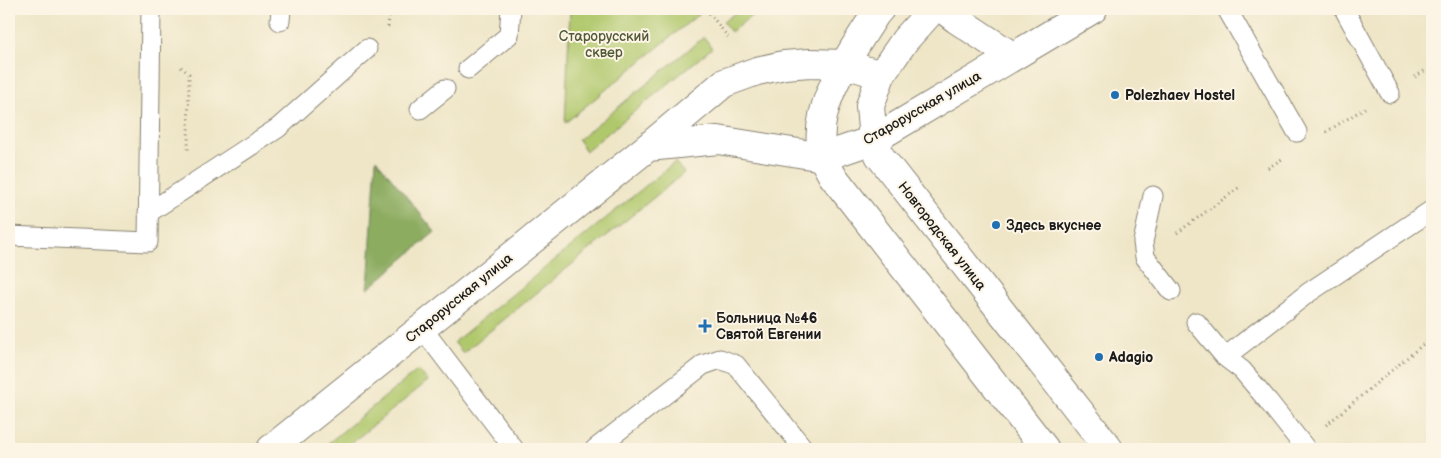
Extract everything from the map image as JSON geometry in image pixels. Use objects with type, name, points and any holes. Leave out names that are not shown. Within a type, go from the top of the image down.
[{"type":"street","points":[[880,9],[845,64],[828,96],[820,127],[823,157],[832,175],[1045,449]]},
{"type":"street","name":"Новгородская улица","points":[[933,9],[905,40],[881,75],[870,106],[873,140],[879,155],[898,180],[1109,449]]},
{"type":"street","points":[[943,9],[1012,56]]},
{"type":"street","name":"Старорусская улица","points":[[648,147],[718,140],[823,157],[873,140],[1093,9]]},
{"type":"street","name":"Старорусская улица","points":[[271,449],[648,147],[724,83],[757,71],[784,65],[810,63],[845,64],[881,75]]},
{"type":"lane","points":[[9,236],[148,242],[151,9]]},
{"type":"lane","points":[[468,69],[509,35],[511,9]]},
{"type":"lane","points":[[1227,9],[1297,132]]},
{"type":"lane","points":[[1344,9],[1390,93]]},
{"type":"lane","points":[[148,213],[278,128],[367,49]]},
{"type":"lane","points":[[420,109],[445,89]]},
{"type":"lane","points":[[1153,196],[1143,242],[1145,257],[1171,290]]},
{"type":"lane","points":[[1225,357],[1308,293],[1432,210]]},
{"type":"lane","points":[[1196,322],[1225,357],[1242,370],[1304,447]]},
{"type":"lane","points":[[422,328],[514,449]]},
{"type":"lane","points":[[595,449],[703,365],[720,359],[736,366],[804,449]]},
{"type":"path","points":[[706,9],[728,38]]},
{"type":"path","points":[[1320,136],[1428,69]]},
{"type":"path","points":[[1268,168],[1290,154]]},
{"type":"path","points":[[1145,257],[1241,186]]},
{"type":"path","points":[[1304,447],[1432,338]]},
{"type":"green space","name":"Старорусский сквер","points":[[570,9],[705,9],[565,123]]},
{"type":"green space","points":[[740,9],[760,9],[731,32],[723,22]]},
{"type":"green space","points":[[704,37],[712,48],[586,151],[578,140]]},
{"type":"green space","points":[[376,159],[435,232],[368,289]]},
{"type":"green space","points":[[675,162],[684,173],[463,353],[454,342]]},
{"type":"green space","points":[[418,370],[428,381],[344,449],[321,449]]},
{"type":"place","name":"Polezhaev Hostel","points":[[1115,95]]},
{"type":"place","name":"Здесь вкуснее","points":[[996,225]]},
{"type":"place","name":"Больница №46 Святой Евгении","points":[[705,326]]},
{"type":"place","name":"Adagio","points":[[1099,357]]}]
